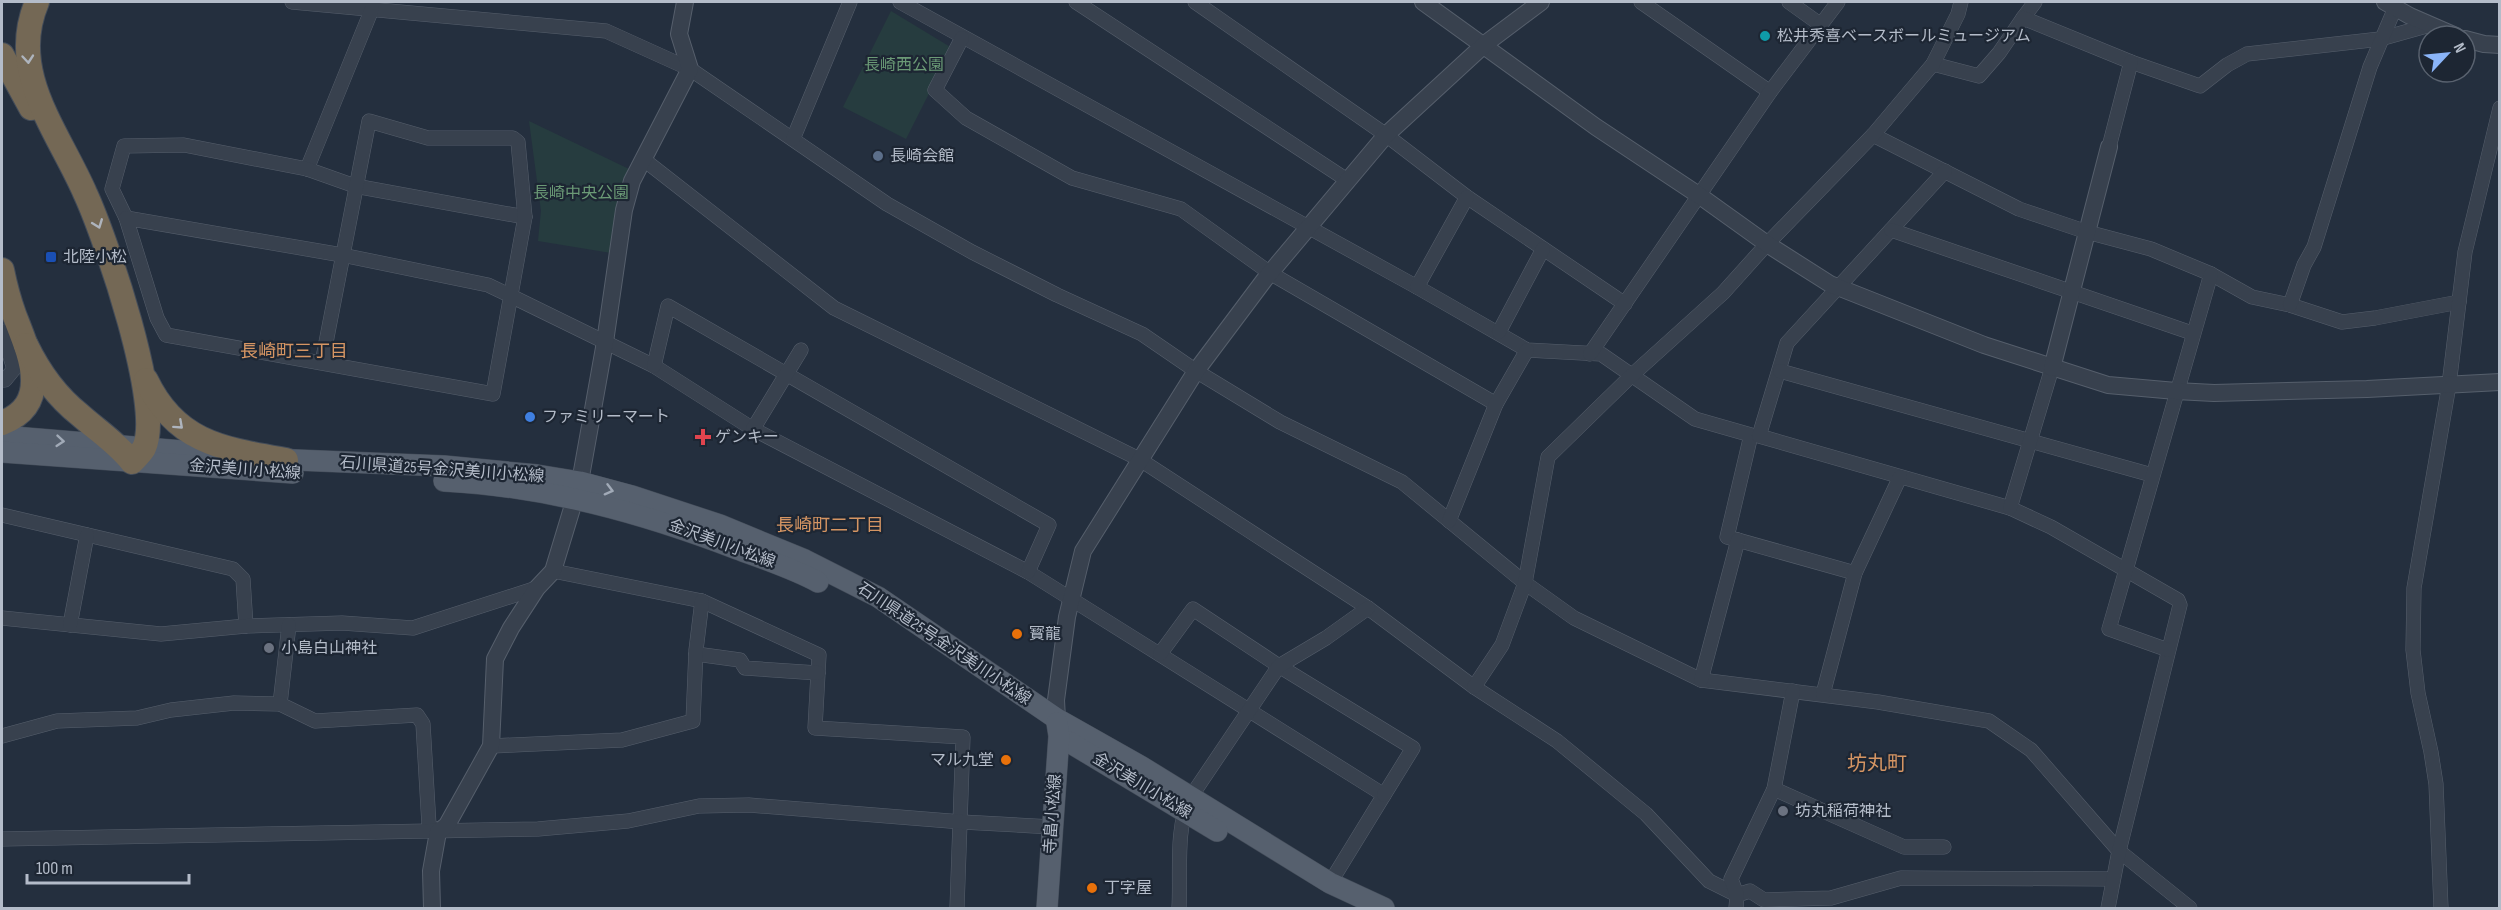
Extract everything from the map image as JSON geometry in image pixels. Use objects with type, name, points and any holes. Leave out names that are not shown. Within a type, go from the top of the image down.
[{"type":"highway","points":[[26,345],[51,387],[79,414],[132,452],[147,419],[138,358],[116,273],[86,194],[34,91],[27,51],[28,29],[37,2]]},
{"type":"highway","points":[[2,55],[32,108],[65,153]]},
{"type":"highway","points":[[2,270],[10,304],[26,345],[34,375],[33,387],[24,406],[2,423]]},
{"type":"highway","points":[[138,358],[158,402],[187,432],[215,446],[286,460]]},
{"type":"main road","name":"石川県道25号金沢美川小松線","points":[[2,436],[132,452],[444,466],[537,475],[578,490],[632,496],[720,525],[805,560],[878,597],[1058,728],[1142,767],[1187,805],[1330,884],[1384,909]]},
{"type":"main road","name":"金沢美川小松線","points":[[2,452],[132,452],[453,482],[578,490]]},
{"type":"main road","name":"寺畠小松線","points":[[1047,909],[1058,728]]},
{"type":"main road","name":"金沢美川小松線","points":[[1187,805],[1323,894],[1353,909]]},
{"type":"street","points":[[292,2],[606,32],[690,69],[887,204],[1057,295],[1142,334],[1196,371],[1280,422],[1402,482],[1525,583],[1574,618],[1701,680],[1823,694],[1989,721],[2031,750],[2119,851],[2190,909]]},
{"type":"street","points":[[432,909],[432,871],[438,832],[447,825],[490,746],[495,659],[511,628],[537,588],[554,571],[578,490],[605,342],[624,210],[632,181],[690,69],[679,33],[686,2]]},
{"type":"street","points":[[792,139],[850,2]]},
{"type":"street","points":[[900,2],[1499,332],[1527,350],[1601,354],[1695,419],[1751,435],[1727,537],[1855,573]]},
{"type":"street","points":[[1076,2],[1347,180]]},
{"type":"street","points":[[1196,2],[1386,135],[1467,197],[1625,304]]},
{"type":"street","points":[[1423,2],[1485,44],[1596,127],[1767,244],[1837,287],[1984,345],[2108,385],[2176,391],[2214,393],[2499,382]]},
{"type":"street","points":[[1058,728],[1056,700],[1072,598],[1083,551],[1196,371],[1270,273],[1386,135],[1485,44],[1541,2]]},
{"type":"street","points":[[1641,2],[1770,92]]},
{"type":"street","points":[[1789,2],[1821,25]]},
{"type":"street","points":[[1590,354],[1770,92],[1839,2]]},
{"type":"street","points":[[1474,687],[1502,645],[1525,583],[1548,457],[1631,376],[1723,293],[1767,244],[1873,135],[1933,64],[1958,14],[1961,2]]},
{"type":"street","points":[[1933,64],[1978,76],[1999,53],[2035,2]]},
{"type":"street","points":[[2290,305],[2304,265],[2314,246],[2389,4],[2428,24]]},
{"type":"street","points":[[307,169],[372,9]]},
{"type":"street","points":[[2024,18],[2131,62],[2200,86],[2227,65],[2247,54],[2380,39],[2417,29]]},
{"type":"street","points":[[962,38],[934,90],[966,118],[1072,178],[1181,209],[1270,273],[1496,404]]},
{"type":"street","points":[[2477,42],[2499,45]]},
{"type":"street","points":[[2010,508],[2052,368],[2131,62]]},
{"type":"street","points":[[2441,909],[2436,784],[2415,671],[2413,597],[2449,385],[2458,302],[2472,219],[2484,178],[2499,108]]},
{"type":"street","points":[[322,363],[355,186],[369,121],[428,138],[513,138],[518,142],[525,217],[492,394],[166,336],[157,318],[126,218],[112,189],[124,147],[184,145],[307,169],[355,186],[525,217]]},
{"type":"street","points":[[1873,135],[1914,158],[1945,171],[2019,209],[2087,232],[2151,249],[2211,274],[2252,297],[2290,305],[2342,322],[2458,302]]},
{"type":"street","points":[[643,159],[834,308],[1139,459],[1368,608],[1474,687],[1557,741],[1646,814],[1709,881],[1737,902]]},
{"type":"street","points":[[1945,171],[1787,343],[1759,436],[2010,508],[2051,527],[2178,600],[2180,605],[2119,851],[2109,909]]},
{"type":"street","points":[[1417,287],[1467,197]]},
{"type":"street","points":[[126,218],[342,255],[488,285],[654,366],[753,429],[1028,572],[1384,795]]},
{"type":"street","points":[[1891,230],[2192,333]]},
{"type":"street","points":[[1499,332],[1543,249]]},
{"type":"street","points":[[2168,650],[2109,629],[2192,333],[2211,274]]},
{"type":"street","points":[[654,366],[668,306],[1049,525],[1028,572]]},
{"type":"street","points":[[2,331],[14,369],[5,380],[2,380]]},
{"type":"street","points":[[753,429],[801,350]]},
{"type":"street","points":[[1449,521],[1496,404],[1527,350]]},
{"type":"street","points":[[1780,371],[2152,475]]},
{"type":"street","points":[[1823,694],[1855,573],[1900,477]]},
{"type":"street","points":[[2,515],[233,569],[243,579],[246,626]]},
{"type":"street","points":[[70,625],[87,535]]},
{"type":"street","points":[[1701,680],[1738,540]]},
{"type":"street","points":[[554,571],[702,601],[819,655],[815,728],[963,737],[962,822],[957,909]]},
{"type":"street","points":[[2,618],[162,634],[246,626],[342,623],[413,628],[537,588]]},
{"type":"street","points":[[490,746],[622,740],[693,721],[696,654],[702,601]]},
{"type":"street","points":[[1184,908],[1187,805],[1279,666],[1326,638],[1368,608]]},
{"type":"street","points":[[1160,654],[1193,609],[1279,666],[1413,748],[1330,884]]},
{"type":"street","points":[[280,704],[289,625]]},
{"type":"street","points":[[696,654],[740,660],[746,668],[818,673]]},
{"type":"street","points":[[1737,902],[1731,879],[1774,789],[1793,691]]},
{"type":"street","points":[[2,736],[57,721],[137,718],[171,710],[234,703],[280,704],[315,721],[417,715],[423,724],[429,825],[438,832]]},
{"type":"street","points":[[1774,789],[1904,847],[1944,847]]},
{"type":"street","points":[[2,839],[538,829],[628,821],[699,806],[1052,827]]},
{"type":"street","points":[[1737,902],[1750,891],[1764,900],[1831,898],[1901,878],[2114,879]]},
{"type":"green space","name":"長崎西公園","points":[[891,11],[952,48],[906,139],[843,107]]},
{"type":"green space","name":"長崎中央公園","points":[[529,121],[629,169],[611,253],[538,241],[541,211]]},
{"type":"place","name":"松井秀喜ベースボールミュージアム","points":[[1765,36]]},
{"type":"place","name":"長崎会館","points":[[878,156]]},
{"type":"place","name":"北陸小松","points":[[51,257]]},
{"type":"place","name":"ファミリーマート","points":[[530,417]]},
{"type":"place","name":"ゲンキー","points":[[703,437]]},
{"type":"place","name":"寳龍","points":[[1017,634]]},
{"type":"place","name":"小島白山神社","points":[[269,648]]},
{"type":"place","name":"マル九堂","points":[[1006,760]]},
{"type":"place","name":"坊丸稲荷神社","points":[[1783,811]]},
{"type":"place","name":"丁字屋","points":[[1092,888]]},
{"type":"district","name":"長崎町三丁目","points":[[294,351]]},
{"type":"district","name":"長崎町二丁目","points":[[830,525]]},
{"type":"district","name":"坊丸町","points":[[1877,764]]}]
